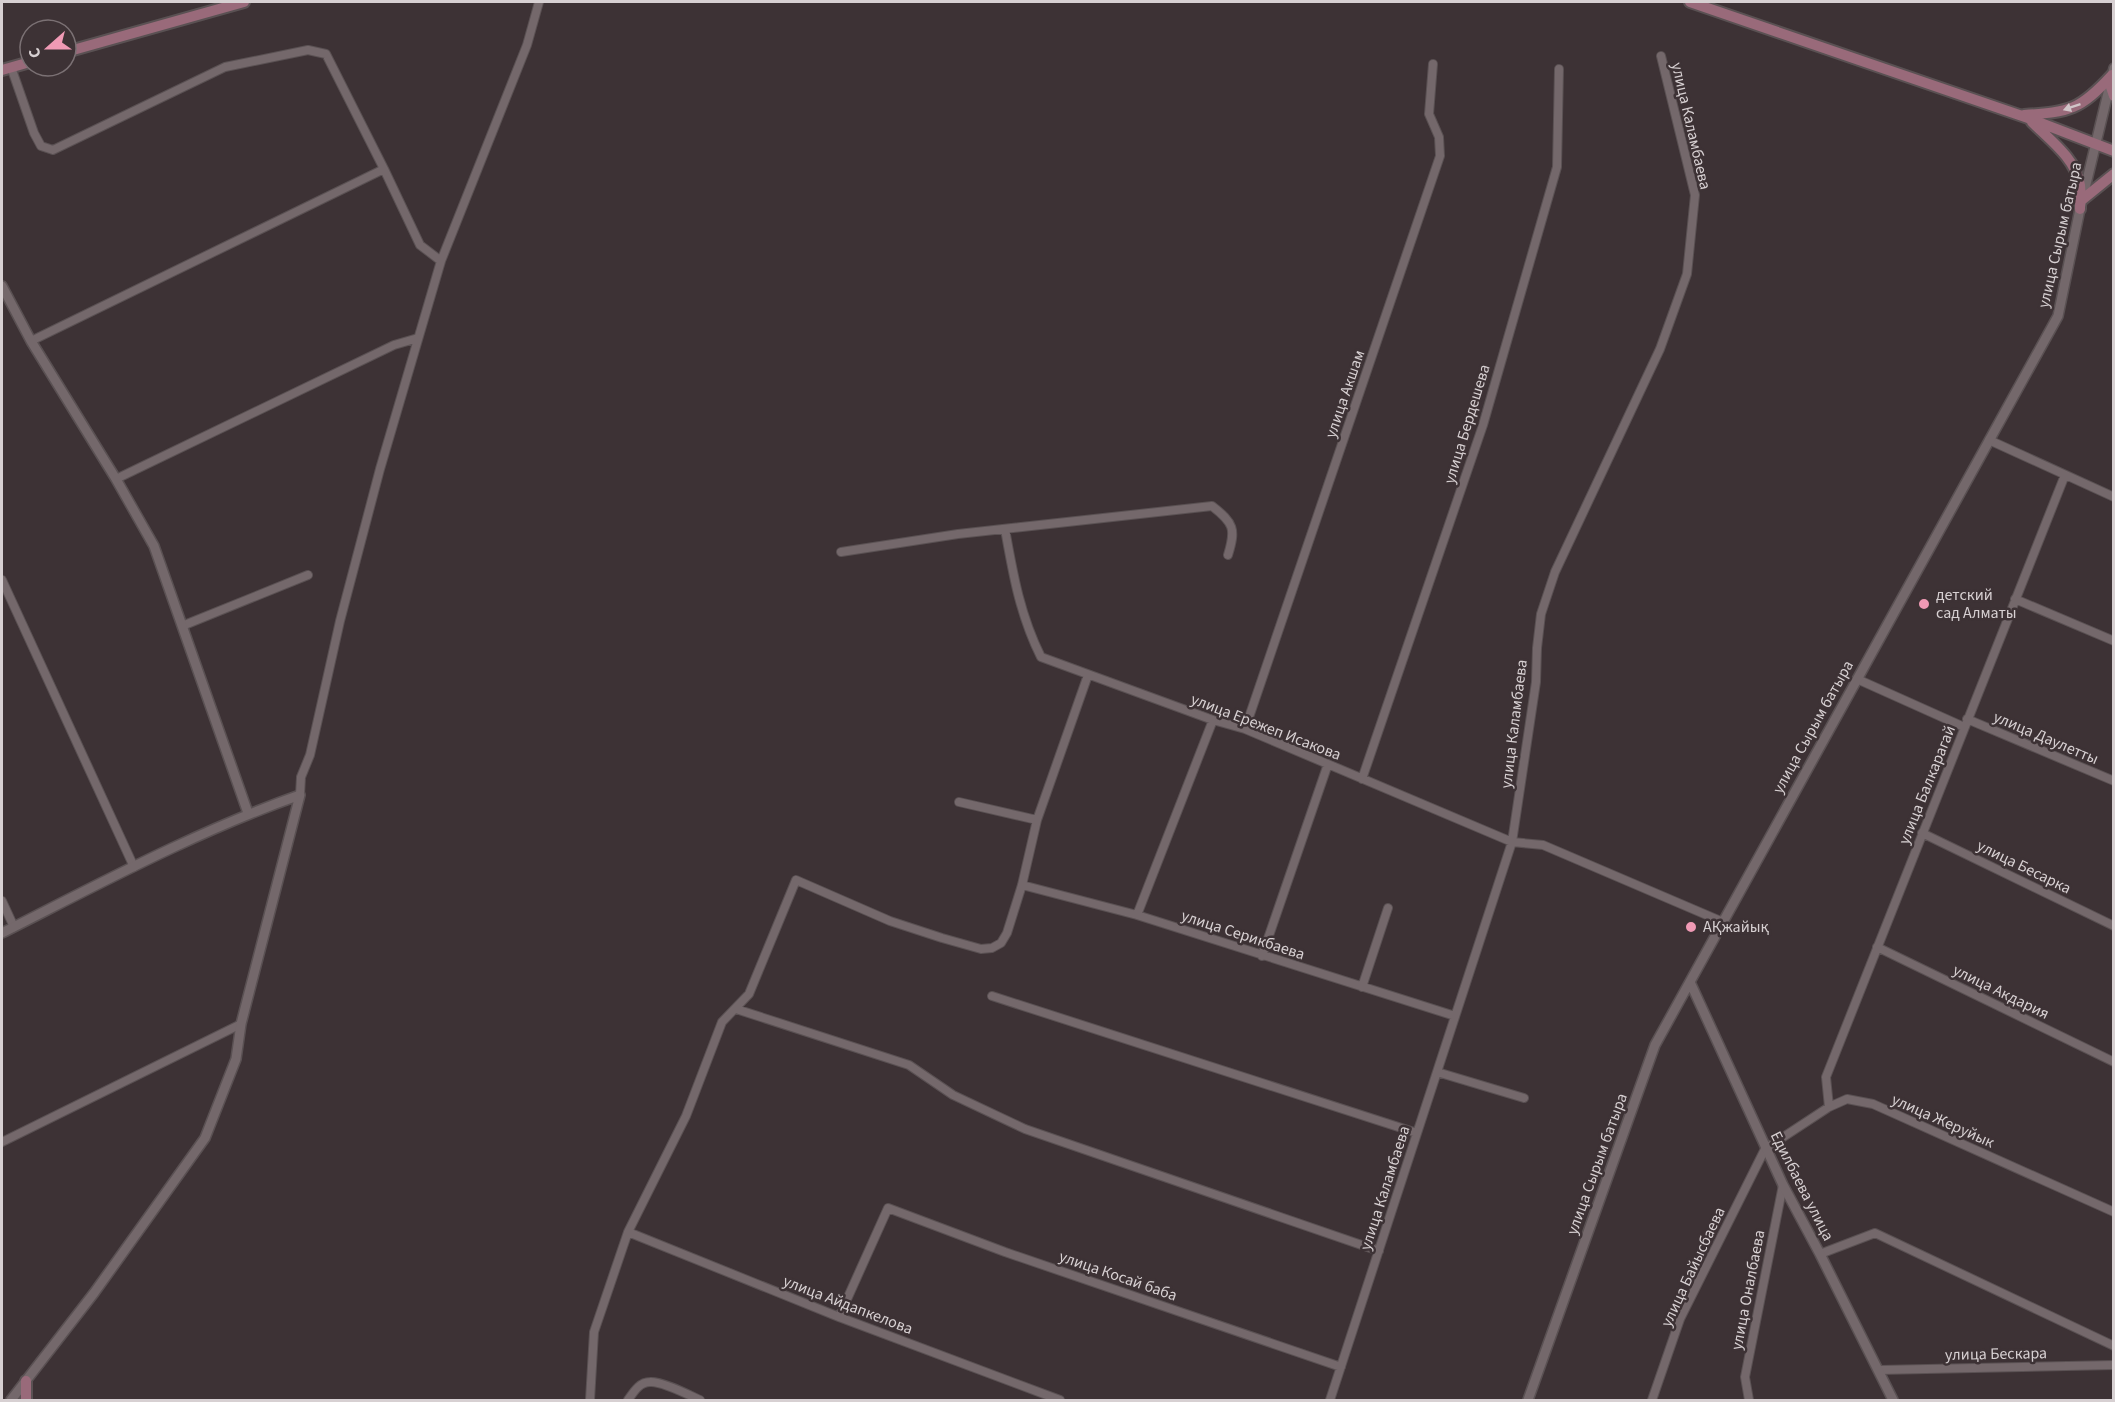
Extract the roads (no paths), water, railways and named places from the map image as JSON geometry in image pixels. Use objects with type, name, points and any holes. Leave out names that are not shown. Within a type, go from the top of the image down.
[{"type":"main road","points":[[78,49],[244,2]]},
{"type":"main road","points":[[1690,2],[2024,117],[2114,151]]},
{"type":"main road","points":[[2024,117],[2072,108],[2094,95],[2112,76]]},
{"type":"main road","points":[[2112,76],[2114,96]]},
{"type":"main road","points":[[2024,117],[2069,160],[2080,185],[2082,204]]},
{"type":"main road","points":[[2082,204],[2114,174]]},
{"type":"main road","points":[[26,1381],[26,1401]]},
{"type":"street","points":[[11,1401],[94,1293],[205,1138],[236,1059],[241,1024],[300,795],[301,777],[310,755],[340,621],[418,338],[441,261],[527,45],[539,2]]},
{"type":"street","points":[[6,69],[41,146],[53,150],[225,67],[308,50],[326,54],[420,245],[441,261]]},
{"type":"street","name":"улица Каламбаева","points":[[1330,1401],[1512,842],[1536,682],[1540,614],[1555,572],[1660,348],[1687,274],[1695,195],[1660,57]]},
{"type":"street","name":"улица Акшам","points":[[1245,729],[1440,156],[1439,137],[1429,114],[1433,64]]},
{"type":"street","name":"улица Бердешева","points":[[1362,779],[1483,425],[1557,167],[1559,69]]},
{"type":"street","name":"улица Сырым батыра","points":[[1528,1401],[1655,1046],[2058,316],[2112,76]]},
{"type":"street","points":[[31,341],[384,169]]},
{"type":"street","points":[[2,285],[31,341],[116,479],[154,546],[248,813]]},
{"type":"street","points":[[116,479],[394,345],[418,338]]},
{"type":"street","points":[[1989,440],[2114,497]]},
{"type":"street","name":"улица Балкарагай","points":[[1828,1107],[1826,1077],[2065,475]]},
{"type":"street","points":[[841,552],[958,534],[1212,506],[1229,519],[1233,538],[1228,555]]},
{"type":"street","name":"улица Ережеп Исакова","points":[[1005,529],[1017,595],[1041,657],[1213,720],[1245,729],[1512,842],[1543,844],[1723,922]]},
{"type":"street","points":[[183,626],[308,575]]},
{"type":"street","points":[[2,580],[134,867]]},
{"type":"street","points":[[2015,599],[2114,641]]},
{"type":"street","points":[[592,1400],[594,1332],[628,1232],[686,1116],[722,1022],[749,994],[796,880],[890,921],[981,949],[992,948],[1001,943],[1007,933],[1022,885],[1037,820],[1088,675]]},
{"type":"street","name":"улица Даулетты","points":[[1857,679],[2114,781]]},
{"type":"street","points":[[1137,915],[1213,720]]},
{"type":"street","points":[[1262,956],[1328,764]]},
{"type":"street","points":[[2,933],[248,813],[300,795]]},
{"type":"street","points":[[959,802],[1037,820]]},
{"type":"street","name":"улица Бесарка","points":[[1922,833],[2114,926]]},
{"type":"street","name":"улица Серикбаева","points":[[1022,885],[1137,915],[1455,1016]]},
{"type":"street","points":[[2,901],[14,927]]},
{"type":"street","points":[[1362,987],[1388,908]]},
{"type":"street","name":"улица Акдария","points":[[1877,947],[2114,1062]]},
{"type":"street","name":"Едилбаева улица","points":[[1690,982],[1783,1185],[1893,1401]]},
{"type":"street","points":[[992,996],[1417,1133]]},
{"type":"street","points":[[736,1009],[909,1065],[953,1095],[1025,1129],[1379,1251]]},
{"type":"street","points":[[2,1142],[241,1024]]},
{"type":"street","points":[[1437,1072],[1524,1098]]},
{"type":"street","name":"улица Жеруйык","points":[[1766,1149],[1828,1107],[1847,1099],[1874,1104],[2114,1212]]},
{"type":"street","name":"улица Байысбаева","points":[[1652,1401],[1680,1319],[1766,1149]]},
{"type":"street","name":"улица Оналбаева","points":[[1749,1401],[1744,1377],[1783,1185]]},
{"type":"street","name":"улица Косай баба","points":[[839,1317],[888,1208],[1005,1252],[1341,1367]]},
{"type":"street","name":"улица Айдапкелова","points":[[628,1232],[839,1317],[1060,1401]]},
{"type":"street","points":[[1820,1254],[1875,1233],[2114,1346]]},
{"type":"street","name":"улица Бескара","points":[[1879,1370],[2114,1365]]},
{"type":"street","points":[[628,1401],[638,1387],[649,1382],[677,1390],[700,1401]]},
{"type":"place","name":"детский сад Алматы","points":[[1924,604]]},
{"type":"place","name":"АҚжайық","points":[[1691,927]]}]
